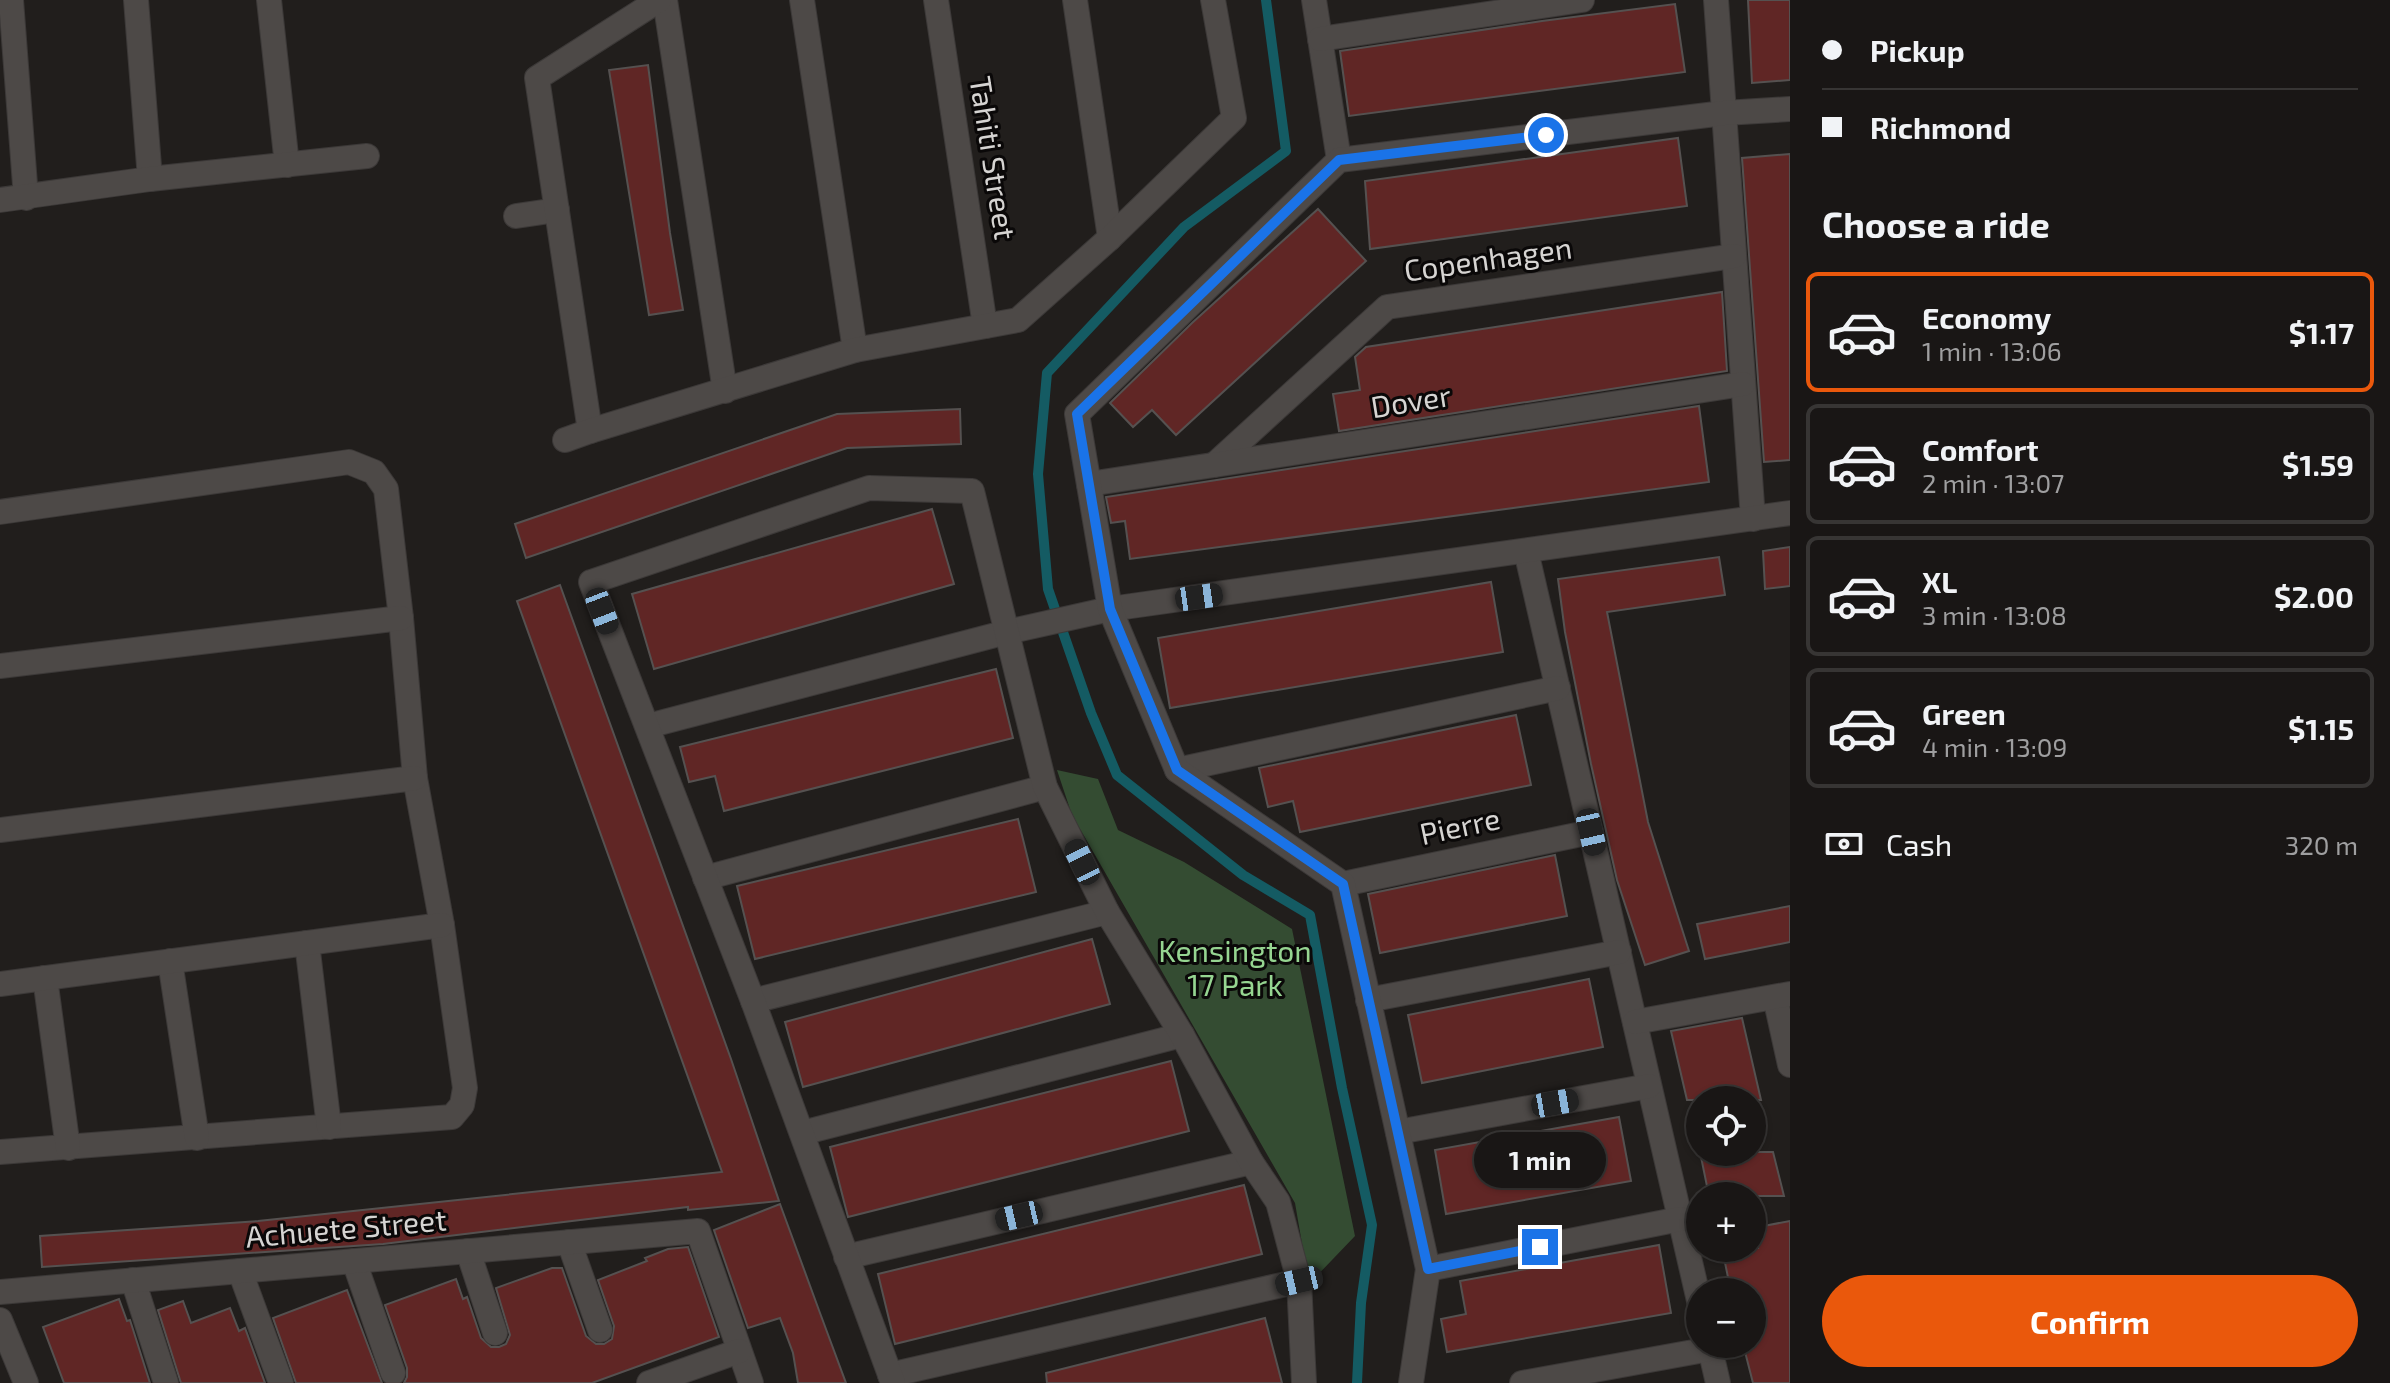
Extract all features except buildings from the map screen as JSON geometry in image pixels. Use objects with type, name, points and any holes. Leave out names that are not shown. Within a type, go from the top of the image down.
[{"type":"street","points":[[11,0],[26,198]]},
{"type":"street","points":[[136,0],[150,179]]},
{"type":"street","points":[[269,0],[287,165]]},
{"type":"street","points":[[590,431],[537,78],[659,0]]},
{"type":"street","points":[[665,0],[725,391]]},
{"type":"street","points":[[802,0],[855,350]]},
{"type":"street","name":"Tahiti Street","points":[[936,0],[985,326]]},
{"type":"street","points":[[1075,0],[1110,238]]},
{"type":"street","points":[[565,440],[855,350],[1018,320],[1110,238],[1234,118],[1213,0]]},
{"type":"street","points":[[1314,0],[1339,160]]},
{"type":"street","points":[[1320,39],[1582,0]]},
{"type":"street","points":[[1716,0],[1753,519]]},
{"type":"street","points":[[1411,1383],[1428,1269],[1343,884],[1177,770],[1098,612],[1089,484],[1077,414],[1339,160],[1724,113],[1790,109]]},
{"type":"street","points":[[0,200],[150,179],[367,156]]},
{"type":"street","points":[[516,216],[557,210]]},
{"type":"street","name":"Copenhagen","points":[[1214,465],[1387,307],[1734,256]]},
{"type":"street","name":"Dover","points":[[1089,484],[1743,384]]},
{"type":"street","points":[[0,512],[349,462],[374,472],[386,489],[415,778],[442,925],[465,1088],[462,1105],[452,1117],[0,1152]]},
{"type":"street","points":[[1299,1281],[892,1379],[753,1001],[591,582],[869,488],[972,491],[1016,631],[1045,787],[1107,912],[1182,1035],[1251,1162],[1278,1202],[1299,1281],[1304,1383]]},
{"type":"street","points":[[648,726],[1098,612],[1790,513]]},
{"type":"street","points":[[1526,551],[1694,1278]]},
{"type":"street","points":[[0,666],[401,618]]},
{"type":"street","points":[[1177,770],[1558,688]]},
{"type":"street","points":[[0,830],[415,778]]},
{"type":"street","points":[[705,878],[1045,787]]},
{"type":"street","name":"Pierre","points":[[1343,884],[1591,832]]},
{"type":"street","points":[[753,1001],[1107,912]]},
{"type":"street","points":[[0,984],[442,925]]},
{"type":"street","points":[[307,943],[329,1127]]},
{"type":"street","points":[[1368,1000],[1619,952]]},
{"type":"street","points":[[170,961],[197,1138]]},
{"type":"street","points":[[45,978],[68,1148]]},
{"type":"street","points":[[1635,1022],[1783,995],[1790,1065]]},
{"type":"street","points":[[802,1133],[1182,1035]]},
{"type":"street","points":[[1398,1132],[1649,1086]]},
{"type":"street","points":[[846,1257],[1251,1162]]},
{"type":"street","points":[[1428,1269],[1680,1219]]},
{"type":"street","name":"Achuete Street","points":[[0,1292],[698,1231],[739,1351]]},
{"type":"street","points":[[569,1242],[600,1330]]},
{"type":"street","points":[[468,1251],[495,1333]]},
{"type":"street","points":[[354,1261],[393,1373]]},
{"type":"street","points":[[240,1271],[281,1383]]},
{"type":"street","points":[[133,1280],[166,1383]]},
{"type":"street","points":[[0,1320],[26,1383]]},
{"type":"street","points":[[649,1383],[739,1351],[751,1383]]},
{"type":"street","points":[[1522,1383],[1686,1351]]},
{"type":"street","points":[[1713,1358],[1718,1383]]},
{"type":"green space","name":"Kensington 17 Park","points":[[1057,770],[1098,779],[1118,830],[1184,862],[1292,929],[1355,1236],[1309,1284],[1295,1203],[1072,815]]},
{"type":"waterway","points":[[1266,0],[1286,151],[1184,227],[1047,373],[1038,474],[1048,589],[1091,713],[1117,775],[1243,875],[1310,915],[1342,1088],[1372,1225],[1361,1303],[1357,1383]]},
{"type":"route","points":[[1540,1247],[1428,1269],[1343,884],[1177,770],[1110,609],[1077,414],[1339,160],[1546,135]]}]
